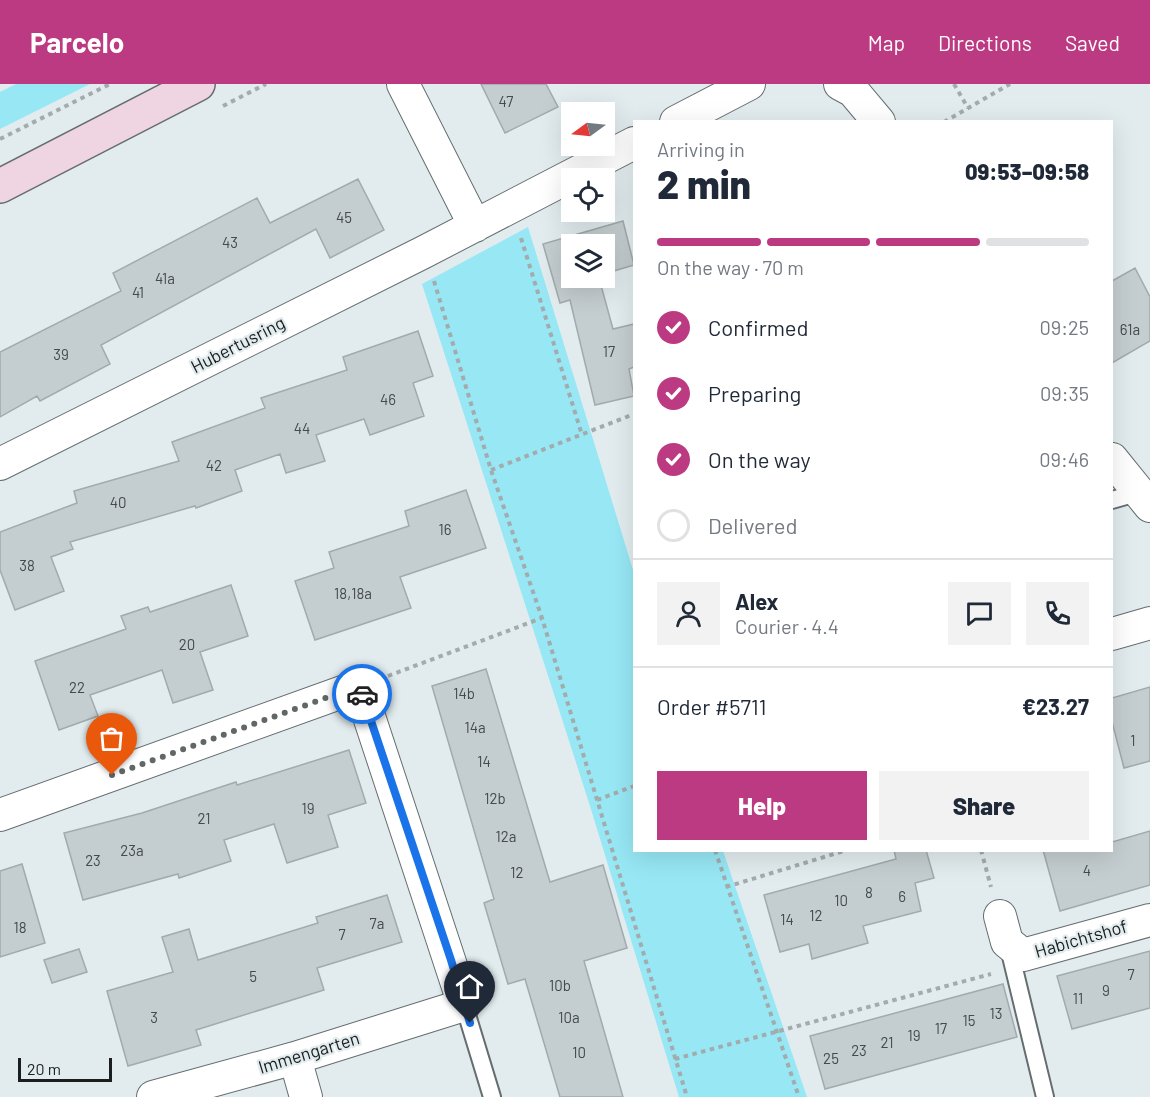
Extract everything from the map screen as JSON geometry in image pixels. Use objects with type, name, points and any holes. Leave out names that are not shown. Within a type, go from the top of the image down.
[{"type":"street","points":[[0,186],[198,84]]},
{"type":"street","points":[[403,84],[476,226]]},
{"type":"street","points":[[680,120],[749,84]]},
{"type":"street","points":[[853,86],[878,120]]},
{"type":"street","name":"Hubertusring","points":[[0,464],[476,226],[633,144]]},
{"type":"street","points":[[1113,461],[1134,500]]},
{"type":"street","points":[[1113,634],[1150,622]]},
{"type":"street","points":[[0,815],[359,686],[464,1005]]},
{"type":"street","name":"Habichtshof","points":[[1007,942],[1023,955],[1150,920]]},
{"type":"street","name":"Immengarten","points":[[153,1097],[295,1058],[464,1005]]},
{"type":"street","points":[[295,1058],[306,1097]]},
{"type":"lane","points":[[1007,942],[1045,1097]]},
{"type":"lane","points":[[464,1005],[492,1097]]},
{"type":"path","points":[[0,139],[110,84]]},
{"type":"path","points":[[954,84],[968,108]]},
{"type":"path","points":[[947,120],[1010,84]]},
{"type":"path","points":[[511,207],[582,435]]},
{"type":"path","points":[[422,253],[433,278],[492,470],[542,618],[687,1097]]},
{"type":"path","points":[[492,470],[633,414]]},
{"type":"path","points":[[359,686],[542,618]]},
{"type":"path","points":[[597,800],[633,786]]},
{"type":"path","points":[[716,852],[799,1097]]},
{"type":"path","points":[[726,887],[840,852]]},
{"type":"path","points":[[675,1059],[777,1032],[1007,942],[982,852]]},
{"type":"shaded area","points":[[16,84],[90,84],[0,129],[0,92]]},
{"type":"shaded area","points":[[528,227],[633,570],[633,852],[723,852],[807,1097],[679,1097],[590,806],[422,284]]},
{"type":"building","points":[[481,84],[546,84],[558,107],[505,133]]},
{"type":"building","points":[[358,179],[384,230],[330,258],[316,229],[101,345],[110,364],[40,401],[37,396],[0,417],[0,352],[121,291],[113,273],[257,198],[270,223]]},
{"type":"building","points":[[623,221],[633,265],[615,271],[615,234],[578,234]]},
{"type":"building","points":[[561,239],[561,288],[602,288],[613,329],[633,324],[633,367],[629,369],[633,396],[595,405],[570,300],[560,303],[543,244]]},
{"type":"building","points":[[1135,268],[1150,297],[1150,341],[1113,362],[1113,280]]},
{"type":"building","points":[[418,331],[433,376],[413,383],[424,416],[370,435],[364,419],[316,435],[325,461],[286,473],[280,454],[235,470],[242,491],[196,508],[195,506],[70,542],[73,549],[51,557],[64,591],[15,610],[0,570],[0,532],[77,503],[74,491],[179,461],[172,442],[265,408],[261,398],[347,370],[343,357]]},
{"type":"building","points":[[466,490],[486,548],[400,577],[411,608],[315,640],[295,581],[334,568],[329,552],[409,526],[405,511]]},
{"type":"building","points":[[231,585],[248,636],[200,652],[213,690],[173,703],[162,670],[90,695],[98,716],[59,730],[35,661],[126,629],[121,616],[148,607],[150,612]]},
{"type":"building","points":[[486,669],[550,882],[603,865],[627,948],[584,961],[623,1097],[560,1097],[525,979],[508,984],[484,903],[494,899],[432,686]]},
{"type":"building","points":[[1150,687],[1150,761],[1124,768],[1113,726],[1113,698]]},
{"type":"building","points":[[349,750],[366,803],[328,815],[338,847],[287,863],[274,824],[224,840],[231,861],[179,878],[178,874],[83,900],[64,833],[142,813],[236,782],[237,785]]},
{"type":"building","points":[[1150,831],[1150,885],[1060,911],[1044,852],[1113,852],[1113,842]]},
{"type":"building","points":[[894,852],[927,852],[934,878],[915,883],[921,911],[863,926],[868,943],[812,959],[809,944],[780,952],[764,895],[896,859]]},
{"type":"building","points":[[22,864],[45,943],[0,957],[0,871]]},
{"type":"building","points":[[387,895],[402,942],[317,968],[324,990],[196,1030],[201,1045],[128,1066],[107,991],[173,972],[162,937],[189,929],[198,960],[318,923],[316,917]]},
{"type":"building","points":[[79,949],[87,972],[52,983],[44,960]]},
{"type":"building","points":[[1150,951],[1150,1008],[1072,1029],[1057,976]]},
{"type":"building","points":[[1003,984],[1017,1037],[825,1089],[810,1036]]},
{"type":"way so far","points":[[112,775],[359,686],[362,694]]},
{"type":"route","points":[[362,694],[470,1023]]}]
